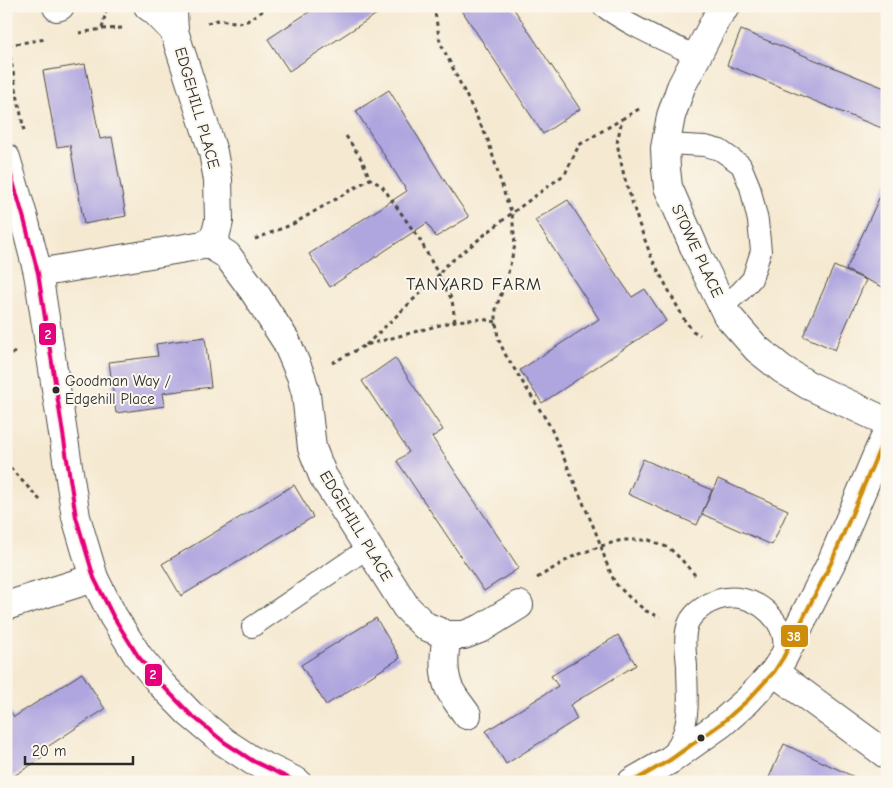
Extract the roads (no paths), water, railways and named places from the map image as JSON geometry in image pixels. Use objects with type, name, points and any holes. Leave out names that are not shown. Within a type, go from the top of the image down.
[{"type":"street","name":"EDGEHILL PLACE","points":[[148,6],[155,11],[174,18],[213,152],[218,188],[219,221],[213,239],[253,290],[286,341],[302,376],[312,448],[323,476],[406,606],[425,626],[447,636]]},
{"type":"street","name":"STOWE PLACE","points":[[726,6],[717,17],[681,87],[671,116],[666,144],[668,187],[722,306],[727,315],[757,350],[782,369],[808,384],[887,422]]},
{"type":"street","points":[[6,158],[38,273],[76,517],[94,578],[112,616],[138,656],[190,714],[224,742],[246,756],[295,781]]},
{"type":"street","points":[[38,273],[213,239]]},
{"type":"street","points":[[632,782],[670,760],[722,723],[748,700],[779,665],[831,562],[887,434]]},
{"type":"street","points":[[6,606],[94,578]]},
{"type":"street","points":[[467,715],[449,687],[444,652],[447,636],[464,635],[482,628],[519,605]]},
{"type":"street","points":[[779,665],[887,755]]},
{"type":"lane","points":[[602,6],[612,14],[639,29],[697,56]]},
{"type":"lane","points":[[666,144],[705,146],[720,150],[741,165],[750,187],[758,221],[760,250],[752,279],[740,292],[722,306]]},
{"type":"lane","points":[[252,627],[368,548]]},
{"type":"lane","points":[[670,760],[682,737],[686,722],[686,639],[688,625],[694,614],[720,598],[733,596],[752,602],[776,620],[781,631],[785,644],[779,665]]},
{"type":"place","name":"Goodman Way / Edgehill Place","points":[[56,390]]},
{"type":"district","name":"TANYARD FARM","points":[[474,284]]}]
